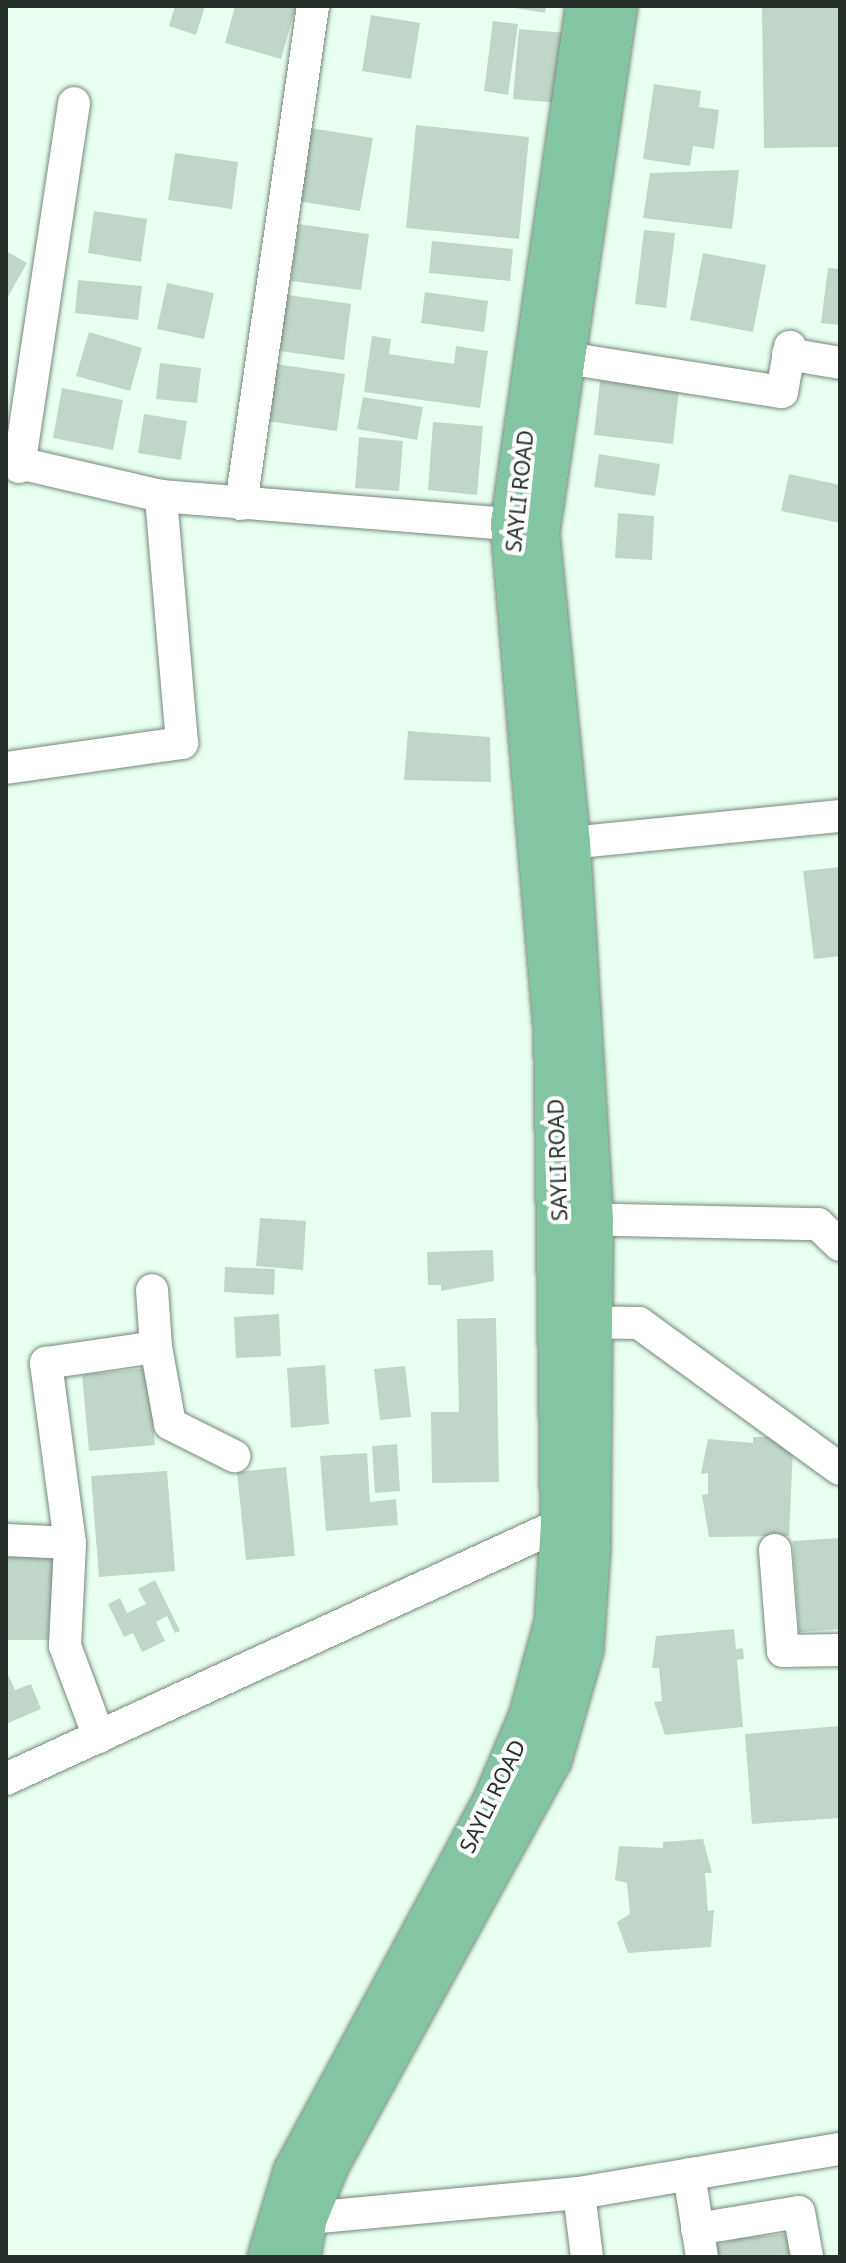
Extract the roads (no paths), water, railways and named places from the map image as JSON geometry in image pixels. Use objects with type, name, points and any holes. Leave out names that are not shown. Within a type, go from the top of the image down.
[{"type":"main road","name":"SAYLI ROAD","points":[[283,2232],[294,2171],[495,1797],[529,1717],[555,1621],[575,1322],[576,1220],[556,845],[517,652],[511,524],[551,356],[586,6]]},
{"type":"main road","points":[[556,845],[538,562],[551,356],[617,6]]},
{"type":"main road","points":[[300,2257],[283,2232],[329,2164],[532,1798],[563,1729],[583,1650],[588,1582],[575,1322]]},
{"type":"street","points":[[241,504],[313,6]]},
{"type":"street","points":[[74,103],[13,464],[161,496],[511,524]]},
{"type":"street","points":[[551,356],[782,392],[789,350],[840,363]]},
{"type":"street","points":[[6,768],[182,743],[161,496]]},
{"type":"street","points":[[556,845],[840,816]]},
{"type":"street","points":[[576,1220],[818,1224],[840,1245]]},
{"type":"street","points":[[152,1290],[156,1347],[170,1424],[234,1456]]},
{"type":"street","points":[[575,1322],[639,1323],[840,1469]]},
{"type":"street","points":[[99,1737],[65,1646],[70,1543],[46,1363],[156,1347]]},
{"type":"street","points":[[6,1779],[561,1524]]},
{"type":"street","points":[[6,1540],[70,1543]]},
{"type":"street","points":[[775,1550],[783,1651],[840,1650]]},
{"type":"street","points":[[283,2232],[579,2193],[840,2149]]},
{"type":"street","points":[[689,2174],[700,2243],[799,2212],[807,2257]]},
{"type":"street","points":[[579,2193],[587,2257]]}]
